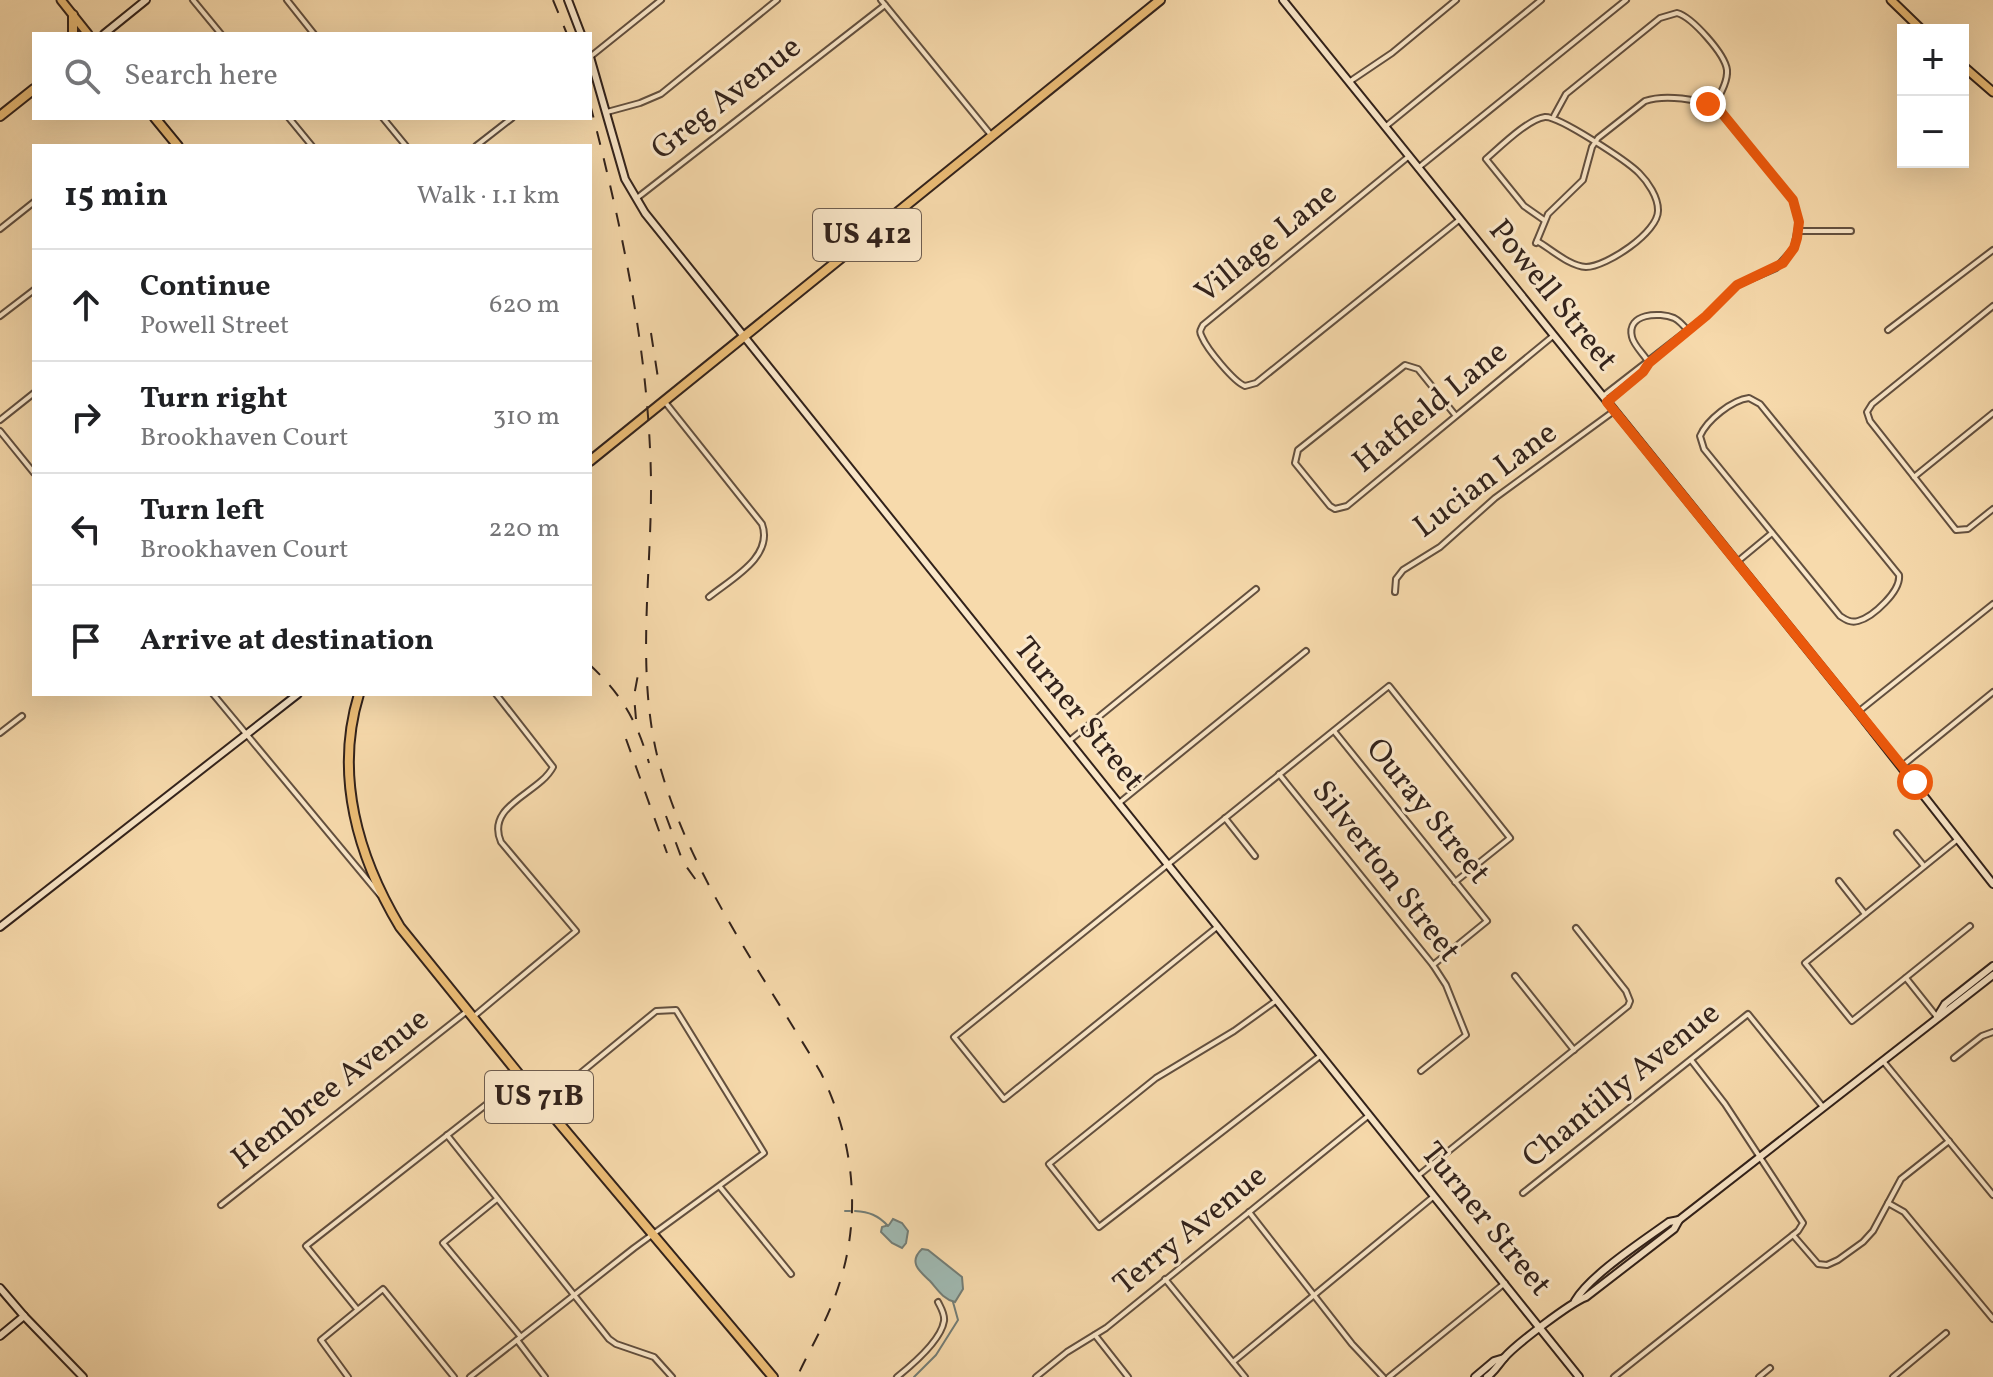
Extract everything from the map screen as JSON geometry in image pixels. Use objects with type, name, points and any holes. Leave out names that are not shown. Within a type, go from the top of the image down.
[{"type":"highway","name":"US 412","points":[[592,457],[1160,0]]},
{"type":"highway","points":[[73,15],[73,32]]},
{"type":"highway","points":[[0,116],[32,91]]},
{"type":"highway","points":[[157,120],[176,144]]},
{"type":"highway","name":"US 71B","points":[[359,696],[349,746],[350,789],[359,837],[383,899],[400,927],[543,1104],[773,1377]]},
{"type":"main road","points":[[61,0],[86,32]]},
{"type":"main road","points":[[1891,0],[1916,24]]},
{"type":"main road","points":[[1969,71],[1993,92]]},
{"type":"street","points":[[106,32],[146,0]]},
{"type":"street","points":[[193,0],[219,32]]},
{"type":"street","points":[[287,0],[312,32]]},
{"type":"street","points":[[568,0],[580,32]]},
{"type":"street","points":[[592,55],[661,0]]},
{"type":"street","points":[[607,112],[661,94],[777,0]]},
{"type":"street","name":"Powell Street","points":[[1283,0],[1902,766],[1993,884]]},
{"type":"street","points":[[1349,82],[1392,53],[1456,0]]},
{"type":"street","points":[[1385,127],[1541,0]]},
{"type":"street","points":[[1418,168],[1626,0]]},
{"type":"street","points":[[883,2],[991,135]]},
{"type":"street","name":"Greg Avenue","points":[[635,200],[883,2]]},
{"type":"street","points":[[1554,117],[1566,94],[1660,18],[1677,13],[1692,21],[1724,60],[1726,80],[1714,106]]},
{"type":"street","name":"Turner Street","points":[[592,63],[625,179],[635,200],[1579,1377]]},
{"type":"street","points":[[1544,220],[1527,210],[1486,159],[1532,122],[1554,117],[1595,143],[1642,176],[1658,203],[1656,223],[1648,233],[1595,266],[1578,265],[1536,242],[1544,220],[1583,180],[1595,143],[1650,99],[1702,102],[1714,106],[1793,200],[1799,231],[1794,248],[1783,263],[1737,285],[1688,331],[1605,399]]},
{"type":"street","points":[[291,120],[310,144]]},
{"type":"street","points":[[385,120],[404,144]]},
{"type":"street","points":[[479,144],[509,120]]},
{"type":"street","name":"Village Lane","points":[[1409,157],[1203,325],[1200,329],[1202,339],[1236,381],[1245,386],[1256,383],[1459,220]]},
{"type":"street","points":[[0,229],[32,204]]},
{"type":"street","points":[[1799,231],[1851,231]]},
{"type":"street","points":[[1888,330],[1993,250]]},
{"type":"street","points":[[0,316],[32,292]]},
{"type":"street","points":[[1993,306],[1872,404],[1867,412],[1870,421],[1953,527],[1960,532],[1968,529],[1993,509]]},
{"type":"street","points":[[1649,363],[1632,336],[1632,326],[1639,318],[1647,315],[1670,317],[1678,320],[1688,331]]},
{"type":"street","name":"Hatfield Lane","points":[[1456,416],[1418,369],[1410,364],[1401,366],[1298,450],[1294,458],[1297,467],[1325,501],[1335,509],[1347,506],[1553,336]]},
{"type":"street","points":[[0,420],[32,395]]},
{"type":"street","points":[[1749,398],[1760,404],[1780,428],[1895,569],[1900,581],[1893,594],[1863,618],[1851,621],[1840,616],[1772,533],[1704,449],[1700,436],[1707,425],[1735,402],[1749,398]]},
{"type":"street","points":[[664,400],[762,524],[766,534],[759,554],[709,597]]},
{"type":"street","name":"Lucian Lane","points":[[1395,592],[1396,579],[1403,570],[1440,547],[1495,498],[1614,411]]},
{"type":"street","points":[[1914,477],[1993,413]]},
{"type":"street","points":[[0,431],[32,471]]},
{"type":"street","points":[[1737,562],[1772,533]]},
{"type":"street","points":[[1069,741],[1256,589]]},
{"type":"street","points":[[1858,712],[1993,604]]},
{"type":"street","points":[[1119,803],[1306,651]]},
{"type":"street","points":[[1219,926],[1004,1099],[954,1037],[1389,686],[1510,838],[1455,882]]},
{"type":"street","points":[[1902,766],[1993,692]]},
{"type":"street","points":[[215,696],[383,899]]},
{"type":"street","points":[[0,927],[295,696]]},
{"type":"street","name":"Hembree Avenue","points":[[221,1205],[576,931],[501,842],[497,831],[500,817],[549,775],[553,767],[498,696]]},
{"type":"street","points":[[0,733],[22,716]]},
{"type":"street","name":"Ouray Street","points":[[1334,730],[1487,921],[1433,965]]},
{"type":"street","name":"Silverton Street","points":[[1279,774],[1446,985],[1466,1035],[1421,1071]]},
{"type":"street","points":[[1225,818],[1255,856]]},
{"type":"street","points":[[1897,833],[1924,866]]},
{"type":"street","points":[[1958,839],[1805,963],[1852,1021],[1970,926]]},
{"type":"street","points":[[1839,881],[1865,914]]},
{"type":"street","points":[[1419,1175],[1624,1010],[1630,1001],[1626,991],[1576,928]]},
{"type":"street","points":[[1937,1017],[1945,1004],[1993,966]]},
{"type":"street","points":[[1487,1377],[1504,1358],[1541,1328],[1674,1229],[1679,1220],[1993,975]]},
{"type":"street","points":[[1515,976],[1574,1050]]},
{"type":"street","points":[[1906,978],[1937,1017]]},
{"type":"street","points":[[1277,1000],[1234,1031],[1156,1078],[1049,1164],[1099,1227],[1322,1055]]},
{"type":"street","points":[[470,1377],[574,1294],[764,1153],[676,1010],[656,1011],[543,1104]]},
{"type":"street","name":"Chantilly Avenue","points":[[1523,1193],[1748,1014],[1823,1107]]},
{"type":"street","points":[[1954,1058],[1982,1036],[1993,1032]]},
{"type":"street","points":[[1614,1377],[1793,1235],[1803,1223],[1725,1104],[1691,1060]]},
{"type":"street","points":[[1883,1061],[1993,1195]]},
{"type":"street","points":[[357,1309],[306,1246],[522,1076]]},
{"type":"street","name":"Terry Avenue","points":[[1036,1377],[1094,1335],[1370,1115]]},
{"type":"street","points":[[447,1135],[609,1339],[654,1357],[672,1377]]},
{"type":"street","points":[[1793,1235],[1818,1264],[1827,1265],[1838,1260],[1873,1231],[1901,1179],[1949,1141]]},
{"type":"street","points":[[720,1187],[791,1274]]},
{"type":"street","points":[[1233,1362],[1435,1196]]},
{"type":"street","points":[[497,1199],[443,1243],[545,1377]]},
{"type":"street","points":[[1888,1203],[1904,1212],[1993,1319]]},
{"type":"street","points":[[1249,1212],[1352,1344],[1386,1377],[1505,1283]]},
{"type":"street","points":[[1165,1279],[1245,1377]]},
{"type":"street","points":[[0,1288],[83,1377]]},
{"type":"street","points":[[348,1377],[321,1340],[383,1289],[454,1377]]},
{"type":"street","points":[[897,1377],[921,1356],[943,1325],[944,1318],[938,1302]]},
{"type":"street","points":[[0,1336],[24,1316]]},
{"type":"street","points":[[1893,1377],[1946,1333]]},
{"type":"street","points":[[1094,1335],[1128,1377]]},
{"type":"street","points":[[1475,1377],[1494,1361],[1504,1358]]},
{"type":"street","points":[[1759,1377],[1770,1368]]},
{"type":"water","points":[[893,1219],[902,1223],[908,1231],[902,1248],[881,1232],[882,1227],[889,1225]]},
{"type":"water","points":[[922,1249],[928,1250],[962,1277],[963,1289],[955,1302],[944,1296],[919,1270],[915,1262]]},
{"type":"waterway","points":[[845,1211],[850,1211]]},
{"type":"waterway","points":[[855,1211],[873,1215],[888,1226]]},
{"type":"waterway","points":[[914,1377],[936,1355],[958,1320],[953,1302]]},
{"type":"railway","points":[[553,0],[566,32]]},
{"type":"railway","points":[[592,112],[623,243],[645,384],[651,480],[646,658],[652,729],[659,763],[672,805],[709,885],[821,1073],[833,1100],[848,1156],[852,1214],[843,1271],[830,1309],[797,1377]]},
{"type":"railway","points":[[651,333],[658,378]]},
{"type":"railway","points":[[636,719],[634,696],[640,664]]},
{"type":"railway","points":[[592,667],[627,710],[649,763]]},
{"type":"railway","points":[[626,739],[667,853]]},
{"type":"railway","points":[[666,816],[683,862],[701,887]]},
{"type":"route","points":[[1708,104],[1721,112],[1793,200],[1799,222],[1794,248],[1776,268],[1747,279],[1729,291],[1706,316],[1607,402],[1915,782]]}]
